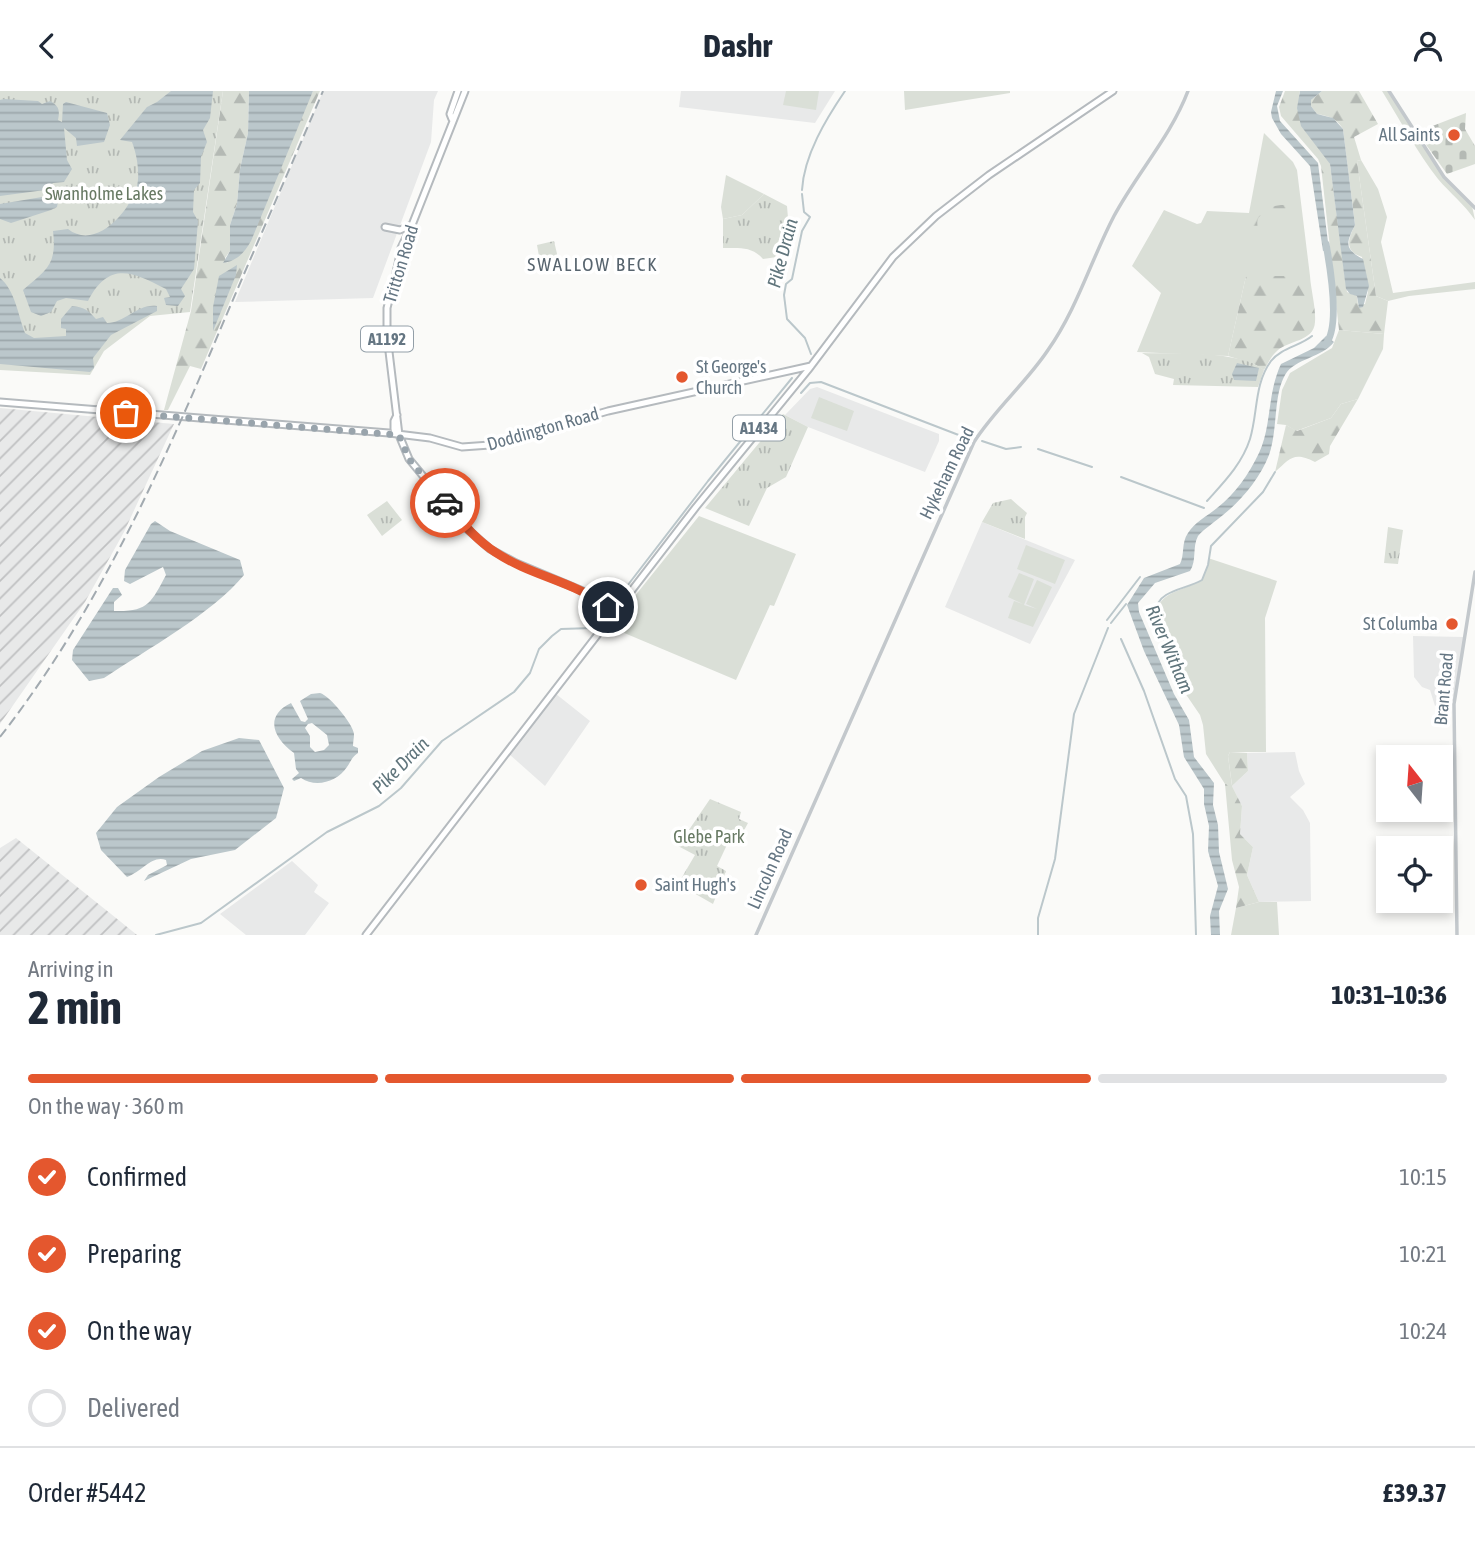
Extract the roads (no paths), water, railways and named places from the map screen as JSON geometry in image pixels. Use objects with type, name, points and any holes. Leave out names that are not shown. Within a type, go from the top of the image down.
[{"type":"main road","name":"Tritton Road","points":[[452,119],[450,114],[453,101],[461,91]]},
{"type":"main road","name":"Tritton Road","points":[[461,91],[456,117],[452,119],[435,170],[401,248],[389,297],[386,318],[399,435],[409,459],[466,528],[482,542],[516,563],[585,592],[615,612]]},
{"type":"main road","name":"A1434","points":[[366,935],[695,507],[797,384],[893,257],[924,226],[1001,166],[1061,128],[1112,91]]},
{"type":"main road","points":[[385,227],[401,230],[412,225]]},
{"type":"main road","name":"Doddington Road","points":[[0,402],[399,435],[430,438],[462,447],[481,447],[608,411],[811,366]]},
{"type":"main road","points":[[790,371],[797,376],[797,384]]},
{"type":"street","name":"Hykeham Road","points":[[809,815],[974,442],[1055,340],[1114,216],[1188,91]]},
{"type":"street","points":[[1389,91],[1444,177],[1474,208]]},
{"type":"street","name":"Brant Road","points":[[1457,935],[1454,704],[1475,572]]},
{"type":"street","name":"Lincoln Road","points":[[756,935],[809,815]]},
{"type":"waterway","name":"Pike Drain","points":[[802,190],[811,151],[845,91]]},
{"type":"waterway","name":"Pike Drain","points":[[802,194],[804,212],[810,217],[802,231],[792,279],[786,284],[784,295],[787,319],[805,338],[811,354]]},
{"type":"waterway","name":"River Witham","points":[[1325,345],[1330,337],[1333,311],[1332,281],[1326,244]]},
{"type":"waterway","points":[[1207,501],[1232,472],[1247,448],[1262,379],[1271,361],[1280,353],[1312,336]]},
{"type":"waterway","name":"Pike Drain","points":[[614,603],[792,378]]},
{"type":"waterway","points":[[801,393],[810,383],[821,382],[969,439]]},
{"type":"waterway","points":[[982,441],[1006,449],[1021,447]]},
{"type":"waterway","points":[[1038,449],[1092,467]]},
{"type":"waterway","points":[[1173,659],[1161,635],[1156,617],[1159,601],[1170,593],[1202,580],[1211,546],[1263,492],[1275,472]]},
{"type":"waterway","points":[[1121,477],[1204,508]]},
{"type":"waterway","points":[[1107,620],[1140,577]]},
{"type":"waterway","points":[[1111,623],[1126,604]]},
{"type":"waterway","name":"Pike Drain","points":[[156,935],[201,923],[327,832],[379,806],[401,788],[442,741],[514,692],[530,673],[539,649],[552,636],[561,629],[593,628],[604,615]]},
{"type":"waterway","points":[[1038,935],[1038,918],[1055,859],[1074,714],[1108,628]]},
{"type":"waterway","points":[[1121,639],[1144,691],[1175,779],[1186,796],[1193,834],[1196,935]]},
{"type":"railway","points":[[0,737],[68,638],[127,534],[178,426],[323,91]]},
{"type":"place","name":"All Saints","points":[[1454,135]]},
{"type":"place","name":"St George's Church","points":[[682,377]]},
{"type":"place","name":"St Columba","points":[[1452,624]]},
{"type":"place","name":"Saint Hugh's","points":[[641,885]]},
{"type":"district","name":"SWALLOW BECK","points":[[593,264]]},
{"type":"park label","name":"Swanholme Lakes","points":[[104,194]]},
{"type":"park label","name":"Glebe Park","points":[[709,837]]}]
